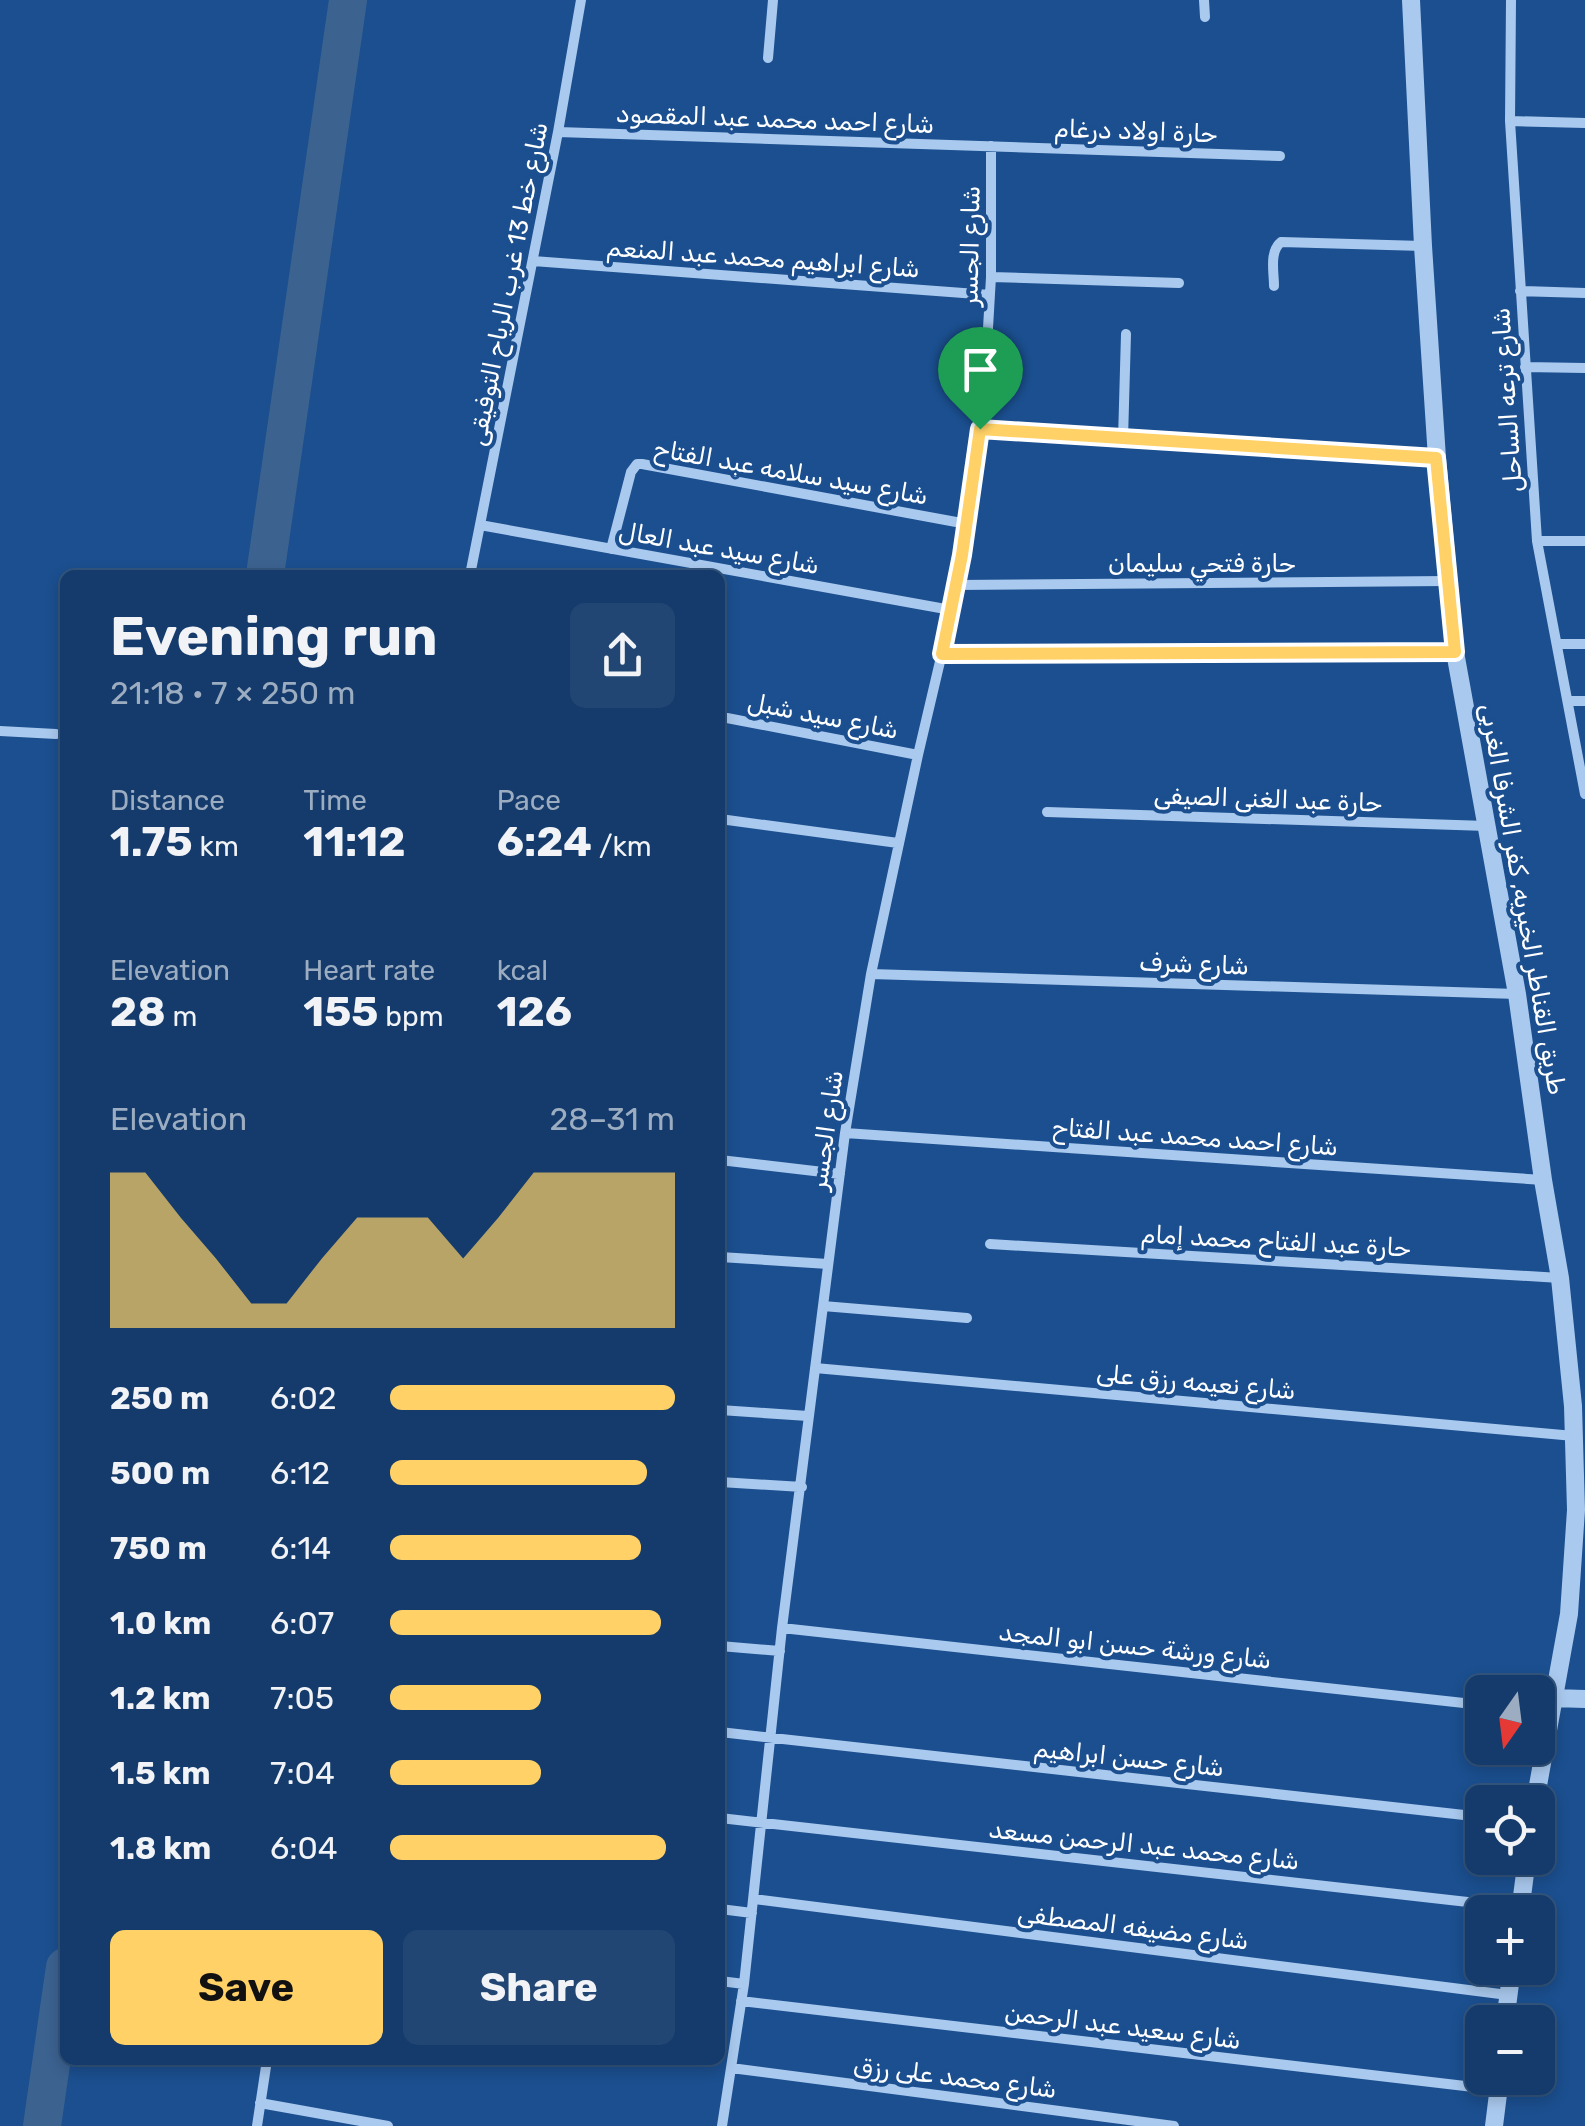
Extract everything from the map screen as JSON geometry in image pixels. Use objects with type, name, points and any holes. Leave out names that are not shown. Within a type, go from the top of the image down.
[{"type":"street","name":"شارع خط 13 غرب الرياح التوفيقى","points":[[471,570],[582,0]]},
{"type":"street","points":[[768,58],[773,0]]},
{"type":"street","points":[[1204,0],[1205,17]]},
{"type":"street","name":"طريق القناطر الخيريه, كفر الشرفا الغربى","points":[[1411,0],[1436,458],[1455,652],[1517,994],[1560,1278],[1573,1406],[1576,1510],[1569,1614],[1555,1675]]},
{"type":"street","name":"شارع ترعه الساحل","points":[[1511,0],[1510,121],[1537,542],[1584,786]]},
{"type":"street","points":[[1510,121],[1585,122]]},
{"type":"street","name":"شارع احمد محمد عبد المقصود","points":[[558,132],[991,146]]},
{"type":"street","name":"حارة اولاد درغام","points":[[991,146],[1280,156]]},
{"type":"street","name":"شارع الجسر","points":[[722,2126],[744,1984],[782,1628],[845,1133],[871,974],[952,610],[980,429],[991,277],[991,146]]},
{"type":"street","points":[[1274,286],[1274,252],[1281,242],[1423,246]]},
{"type":"street","name":"شارع ابراهيم محمد عبد المنعم","points":[[533,261],[990,294]]},
{"type":"street","points":[[991,277],[1179,283]]},
{"type":"street","points":[[1520,292],[1585,293]]},
{"type":"street","points":[[1123,440],[1126,334]]},
{"type":"street","points":[[1525,367],[1585,368]]},
{"type":"street","points":[[980,429],[1436,458]]},
{"type":"street","name":"شارع سيد سلامه عبد الفتاح","points":[[612,549],[631,472],[638,464],[967,524]]},
{"type":"street","name":"شارع سيد عبد العال","points":[[480,525],[952,610]]},
{"type":"street","points":[[1537,542],[1585,541]]},
{"type":"street","name":"حارة فتحي سليمان","points":[[956,585],[1447,581]]},
{"type":"street","points":[[1557,644],[1585,644]]},
{"type":"street","points":[[942,654],[1455,652]]},
{"type":"street","points":[[1568,701],[1585,701]]},
{"type":"street","name":"شارع سيد شبل","points":[[725,718],[918,755]]},
{"type":"street","points":[[0,731],[56,734]]},
{"type":"street","name":"حارة عبد الغنى الصيفى","points":[[1048,812],[1487,826]]},
{"type":"street","points":[[725,820],[898,843]]},
{"type":"street","name":"شارع شرف","points":[[871,974],[1517,994]]},
{"type":"street","name":"شارع احمد محمد عبد الفتاح","points":[[845,1133],[1543,1180]]},
{"type":"street","points":[[725,1161],[840,1174]]},
{"type":"street","name":"حارة عبد الفتاح محمد إمام","points":[[990,1244],[1560,1278]]},
{"type":"street","points":[[725,1257],[828,1264]]},
{"type":"street","points":[[823,1306],[967,1318]]},
{"type":"street","name":"شارع نعيمه رزق على","points":[[814,1368],[1574,1436]]},
{"type":"street","points":[[725,1410],[808,1416]]},
{"type":"street","points":[[725,1482],[802,1487]]},
{"type":"street","name":"شارع ورشة حسن ابو المجد","points":[[782,1628],[1465,1703]]},
{"type":"street","points":[[725,1646],[780,1652]]},
{"type":"street","points":[[1555,1705],[1585,1699]]},
{"type":"street","name":"شارع حسن ابراهيم","points":[[725,1733],[1465,1815]]},
{"type":"street","name":"شارع محمد عبد الرحمن مسعد","points":[[725,1819],[1465,1904]]},
{"type":"street","name":"شارع مضيفه المصطفى","points":[[754,1899],[1508,1995]]},
{"type":"street","points":[[725,1910],[752,1914]]},
{"type":"street","points":[[725,1981],[744,1984]]},
{"type":"street","points":[[1507,2005],[1509,1985]]},
{"type":"street","name":"شارع سعيد عبد الرحمن","points":[[741,2001],[1465,2080]]},
{"type":"street","points":[[257,2126],[266,2065]]},
{"type":"street","name":"شارع محمد على رزق","points":[[731,2068],[1174,2126]]},
{"type":"street","points":[[1494,2126],[1498,2095]]},
{"type":"street","points":[[260,2102],[388,2126]]},
{"type":"waterway","points":[[266,570],[348,0]]},
{"type":"waterway","points":[[42,2126],[60,2002]]},
{"type":"route","points":[[980,429],[1436,458],[1455,652],[942,654],[962,555],[980,429]]}]
